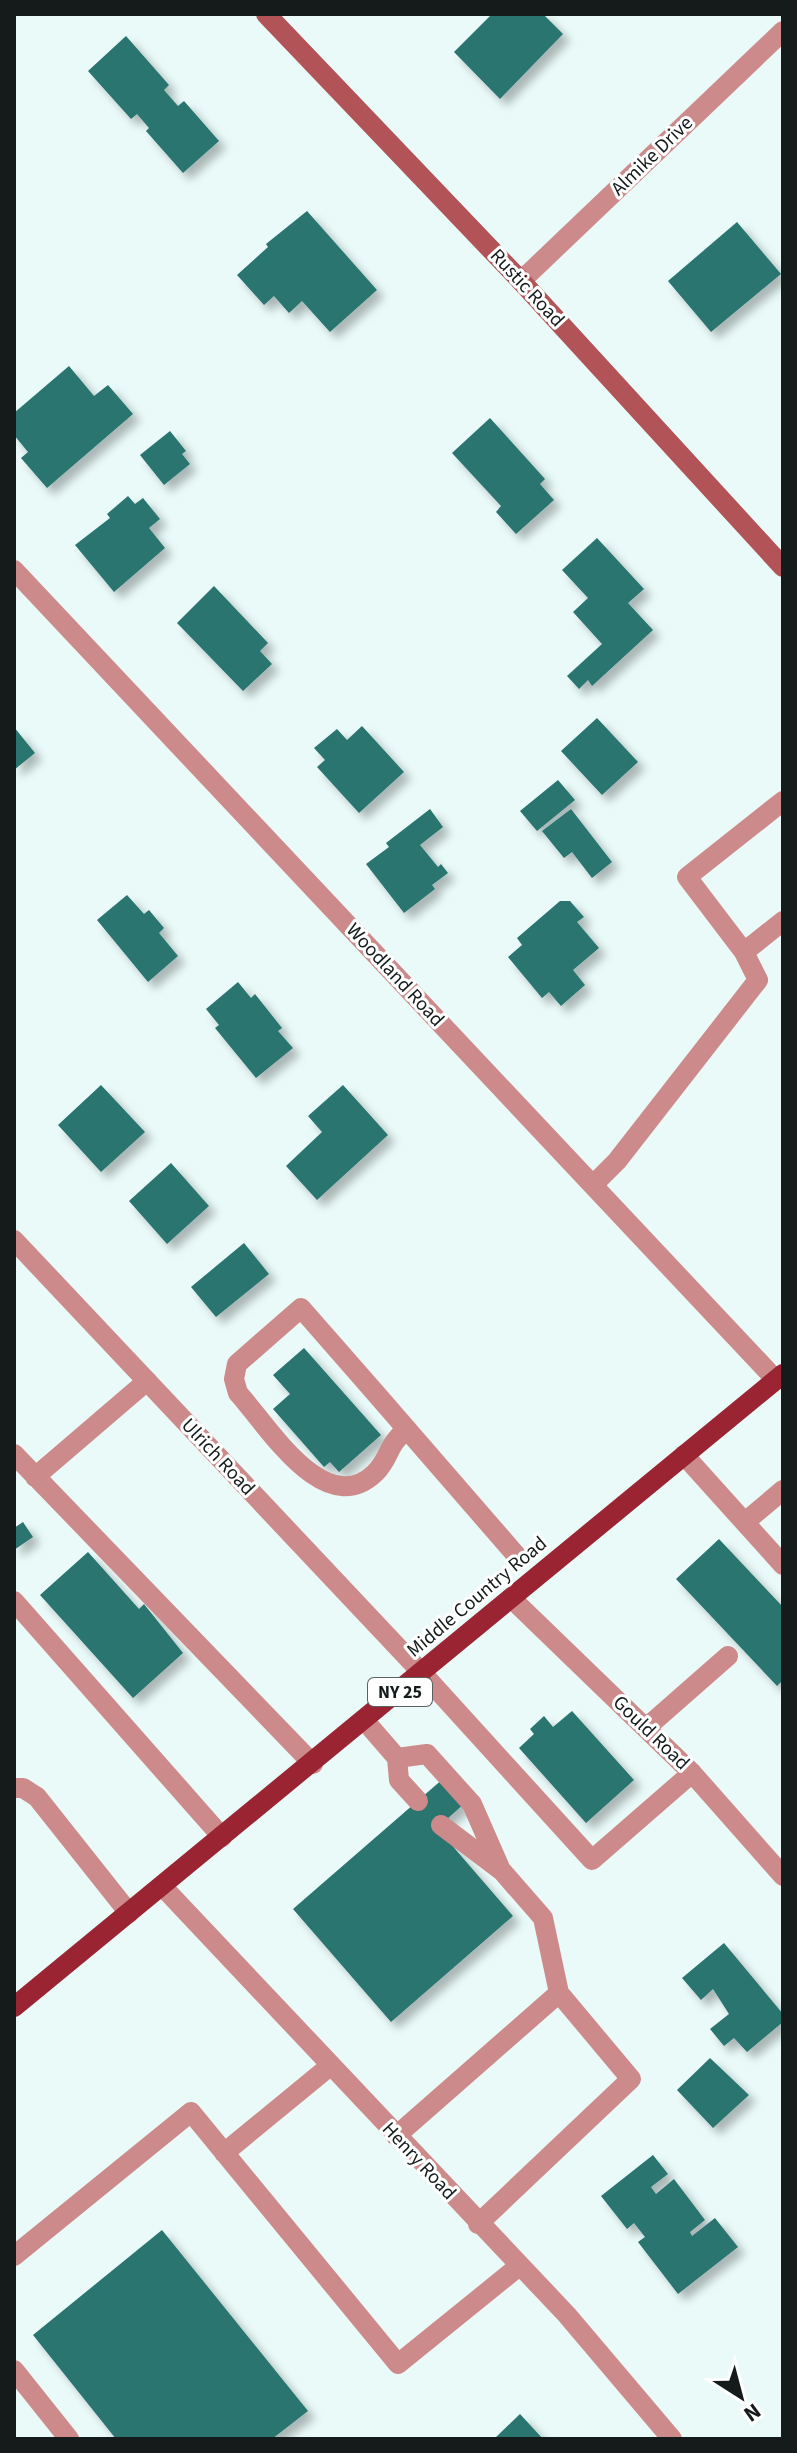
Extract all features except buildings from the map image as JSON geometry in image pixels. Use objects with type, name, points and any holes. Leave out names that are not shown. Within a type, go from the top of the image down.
[{"type":"main road","name":"Middle Country Road","points":[[14,2007],[423,1674],[779,1377]]},
{"type":"street","name":"Rustic Road","points":[[266,14],[521,281],[783,567]]},
{"type":"street","name":"Almike Drive","points":[[521,281],[783,31]]},
{"type":"street","name":"Woodland Road","points":[[14,570],[593,1185],[779,1377]]},
{"type":"street","points":[[593,1185],[617,1161],[758,980],[744,952],[687,877],[783,801]]},
{"type":"street","points":[[744,952],[783,921]]},
{"type":"street","name":"Ulrich Road","points":[[14,1240],[423,1674],[592,1860],[692,1773]]},
{"type":"street","points":[[407,1429],[390,1443],[385,1460],[374,1474],[358,1483],[333,1488],[315,1479],[238,1393],[234,1379],[237,1364],[301,1308],[407,1429],[516,1555]]},
{"type":"street","points":[[35,1477],[147,1381]]},
{"type":"street","points":[[14,1454],[313,1764]]},
{"type":"street","points":[[684,1455],[783,1565]]},
{"type":"street","points":[[745,1522],[783,1490]]},
{"type":"street","name":"Gould Road","points":[[511,1598],[692,1773],[783,1876]]},
{"type":"street","points":[[14,1601],[222,1837]]},
{"type":"street","points":[[646,1728],[728,1656]]},
{"type":"street","points":[[365,1721],[397,1758],[399,1780],[418,1801]]},
{"type":"street","points":[[397,1758],[427,1754],[472,1804],[502,1871]]},
{"type":"street","points":[[14,1788],[23,1788],[37,1797],[129,1913]]},
{"type":"street","points":[[441,1825],[502,1871],[543,1918],[559,1993],[631,2079],[478,2224]]},
{"type":"street","name":"Henry Road","points":[[162,1886],[518,2267],[567,2315],[672,2439]]},
{"type":"street","points":[[396,2136],[559,1993]]},
{"type":"street","points":[[224,2153],[330,2066]]},
{"type":"street","points":[[14,2256],[191,2112],[398,2364],[518,2267]]},
{"type":"street","points":[[14,2370],[69,2439]]}]
